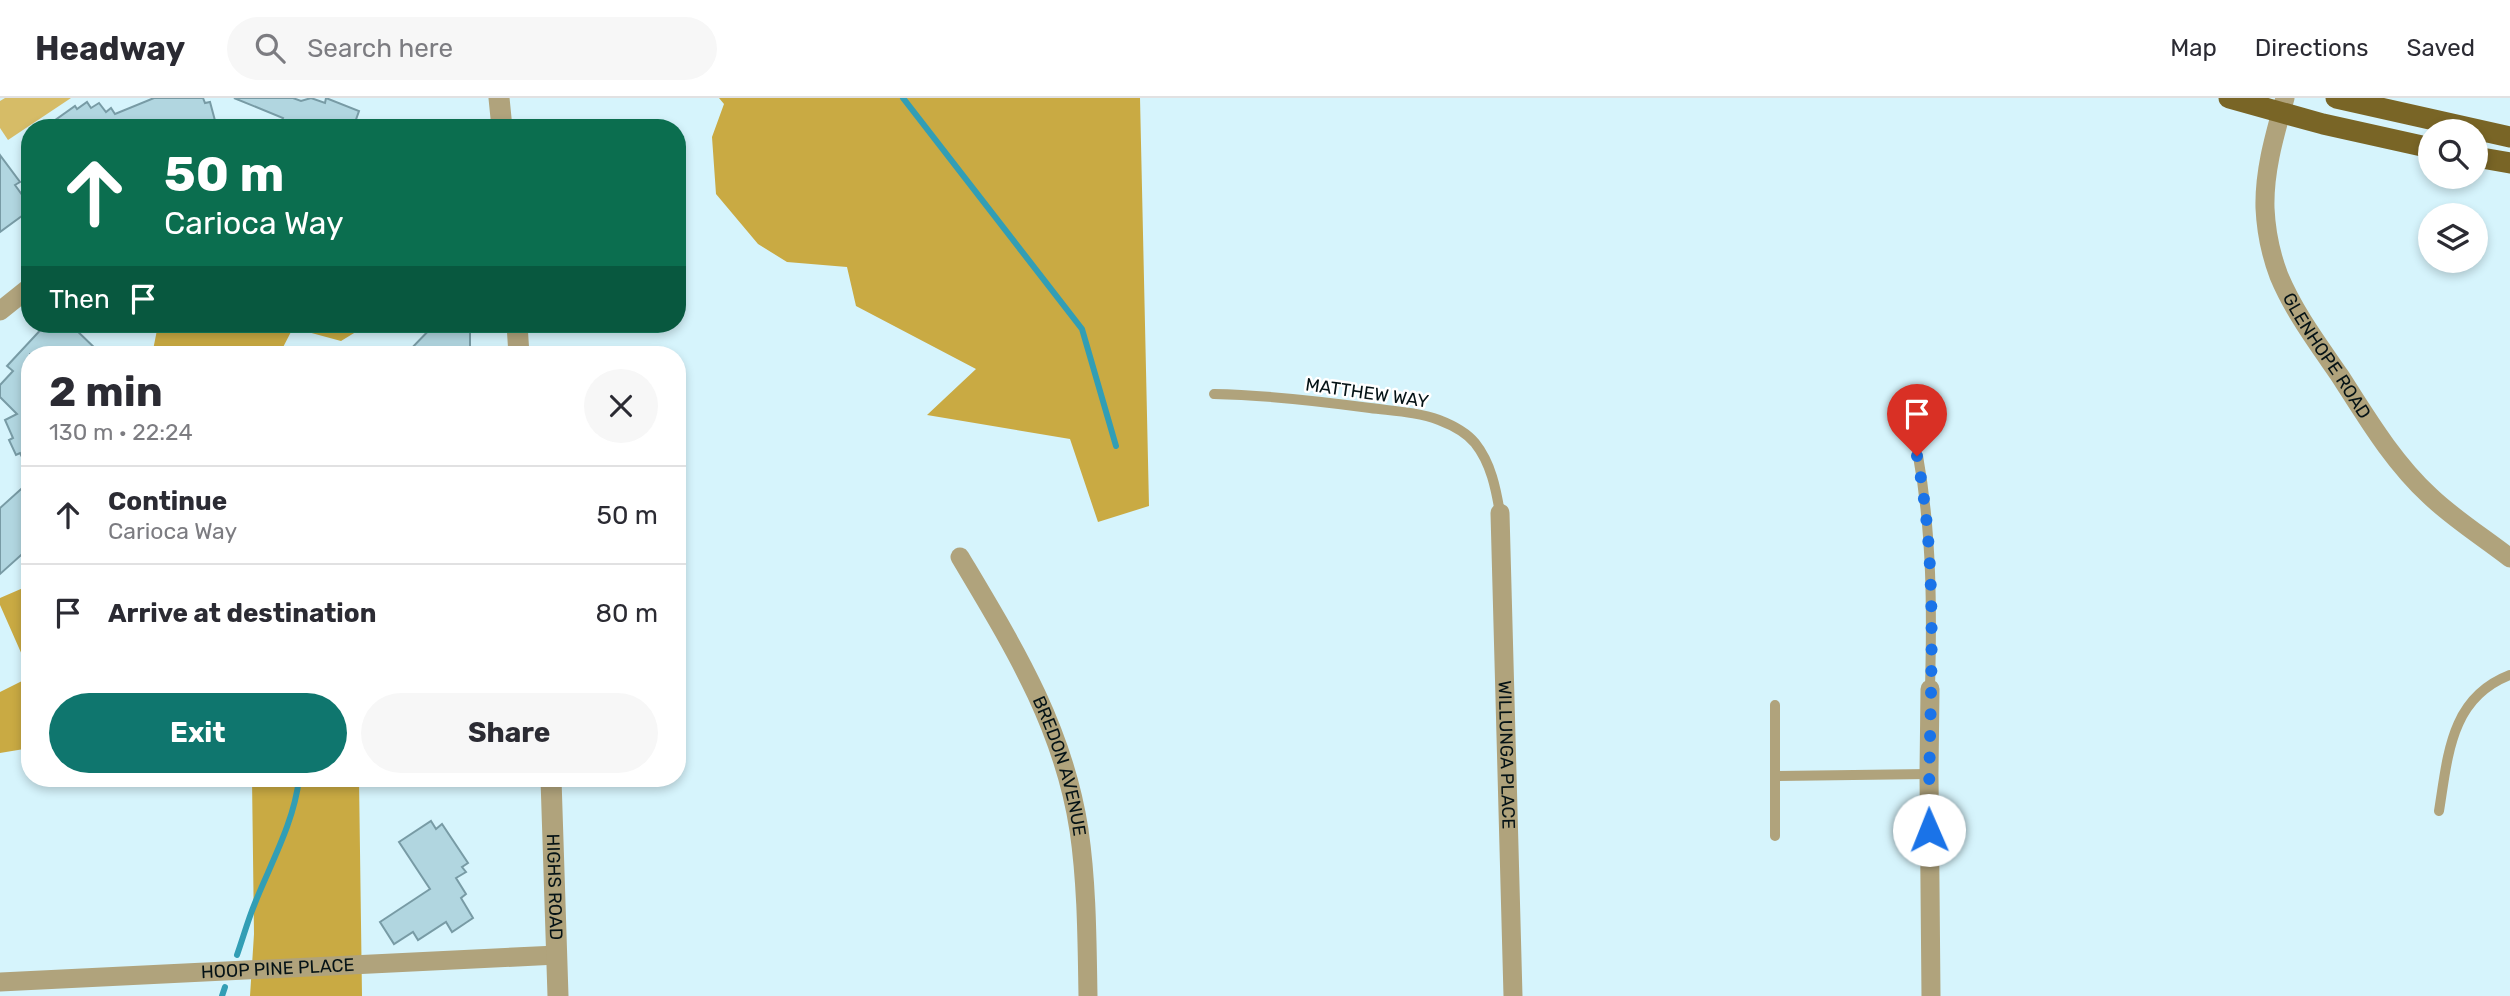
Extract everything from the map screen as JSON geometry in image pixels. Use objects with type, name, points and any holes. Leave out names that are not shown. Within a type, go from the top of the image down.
[{"type":"main road","points":[[2229,98],[2283,105],[2323,124],[2418,145]]},
{"type":"main road","points":[[2336,98],[2510,137]]},
{"type":"main road","points":[[2488,159],[2510,163]]},
{"type":"street","points":[[499,98],[501,119]]},
{"type":"street","name":"GLENHOPE ROAD","points":[[2283,105],[2266,178],[2265,209],[2269,241],[2291,302],[2405,470],[2428,495],[2510,558]]},
{"type":"street","points":[[0,311],[21,294]]},
{"type":"street","name":"WILLUNGA PLACE","points":[[1500,513],[1513,996]]},
{"type":"street","name":"BREDON AVENUE","points":[[960,557],[1023,664],[1047,717],[1065,769],[1078,828],[1086,884],[1088,996]]},
{"type":"street","points":[[1930,689],[1931,996]]},
{"type":"street","name":"HIGHS ROAD","points":[[551,787],[558,996]]},
{"type":"street","name":"HOOP PINE PLACE","points":[[0,982],[557,955]]},
{"type":"lane","name":"MATTHEW WAY","points":[[1214,394],[1268,395],[1438,419],[1460,429],[1475,442],[1488,464],[1496,487],[1500,513]]},
{"type":"lane","points":[[1917,456],[1924,492],[1930,567],[1930,689]]},
{"type":"lane","points":[[2439,811],[2454,732],[2465,710],[2478,693],[2510,675]]},
{"type":"lane","points":[[1775,705],[1775,836]]},
{"type":"lane","points":[[1775,776],[1929,774]]},
{"type":"shaded area","points":[[5,98],[71,98],[40,119],[21,119],[21,131],[8,140],[0,128],[0,101]]},
{"type":"shaded area","points":[[719,98],[1140,98],[1149,506],[1098,522],[1070,439],[927,415],[976,369],[856,306],[847,267],[787,262],[758,244],[716,194],[712,137],[724,104]]},
{"type":"shaded area","points":[[156,333],[290,333],[284,346],[154,346]]},
{"type":"shaded area","points":[[311,333],[354,333],[341,341]]},
{"type":"shaded area","points":[[21,589],[21,653],[0,605],[0,598]]},
{"type":"shaded area","points":[[21,682],[21,750],[0,753],[0,692]]},
{"type":"shaded area","points":[[252,787],[359,787],[362,996],[250,996],[254,934]]},
{"type":"building","points":[[154,98],[203,98],[205,103],[210,102],[215,119],[57,119],[75,106],[77,109],[87,102],[91,108],[99,103],[106,112],[111,108],[115,114]]},
{"type":"building","points":[[234,98],[293,98],[301,101],[311,98],[325,103],[326,98],[359,111],[356,119],[283,118]]},
{"type":"building","points":[[0,155],[20,182],[15,185],[21,193],[21,217],[0,232]]},
{"type":"building","points":[[38,333],[79,333],[93,346],[26,346]]},
{"type":"building","points":[[426,333],[470,333],[470,346],[414,346]]},
{"type":"building","points":[[21,351],[21,455],[16,455],[9,440],[13,438],[5,420],[17,414],[0,397],[0,385],[13,371],[7,366]]},
{"type":"building","points":[[21,489],[21,555],[0,574],[0,508]]},
{"type":"building","points":[[431,821],[436,829],[442,824],[468,863],[462,867],[466,872],[456,878],[466,894],[461,898],[473,918],[452,932],[446,922],[418,940],[413,932],[394,944],[380,922],[430,889],[399,842]]},
{"type":"waterway","points":[[903,98],[1082,329],[1116,446]]},
{"type":"waterway","points":[[237,955],[252,909],[287,827],[298,787]]},
{"type":"waterway","points":[[222,996],[225,987]]},
{"type":"route","points":[[1917,456],[1924,492],[1930,567],[1929,830]]}]
